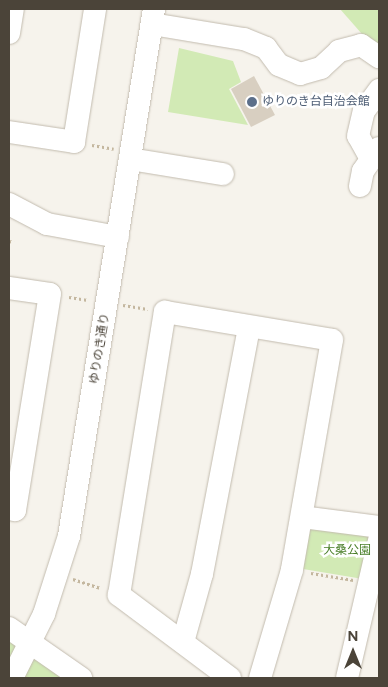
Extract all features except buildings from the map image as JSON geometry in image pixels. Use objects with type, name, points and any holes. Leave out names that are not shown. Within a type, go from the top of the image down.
[{"type":"street","points":[[9,33],[13,9]]},
{"type":"street","points":[[9,132],[74,142],[95,9]]},
{"type":"street","points":[[153,16],[244,39],[266,48],[279,66],[300,74],[321,68],[339,51],[361,45],[379,57]]},
{"type":"street","name":"ゆりのき通り","points":[[12,678],[32,644],[59,574],[77,492],[153,16]]},
{"type":"street","points":[[360,186],[375,153],[358,136],[364,111],[379,90]]},
{"type":"street","points":[[131,155],[210,177]]},
{"type":"street","points":[[9,204],[48,224],[118,237]]},
{"type":"street","points":[[9,288],[50,294],[15,510],[9,509]]},
{"type":"street","points":[[230,678],[119,595],[166,312],[332,340],[292,570],[260,678]]},
{"type":"street","points":[[183,642],[202,574],[249,327]]},
{"type":"street","points":[[302,517],[379,527]]},
{"type":"street","points":[[347,678],[379,542]]},
{"type":"street","points":[[9,628],[80,678]]},
{"type":"path","points":[[74,142],[131,155]]},
{"type":"path","points":[[9,241],[14,242]]},
{"type":"path","points":[[50,294],[107,303]]},
{"type":"path","points":[[292,570],[371,582]]},
{"type":"path","points":[[59,574],[119,595]]},
{"type":"green space","points":[[340,9],[379,9],[379,45],[369,42]]},
{"type":"green space","points":[[179,48],[233,61],[241,82],[229,89],[248,125],[168,112]]},
{"type":"green space","name":"大桑公園","points":[[305,520],[379,529],[369,580],[297,568]]},
{"type":"green space","points":[[9,639],[66,678],[9,678]]},
{"type":"place","name":"ゆりのき台自治会館","points":[[252,102]]}]
